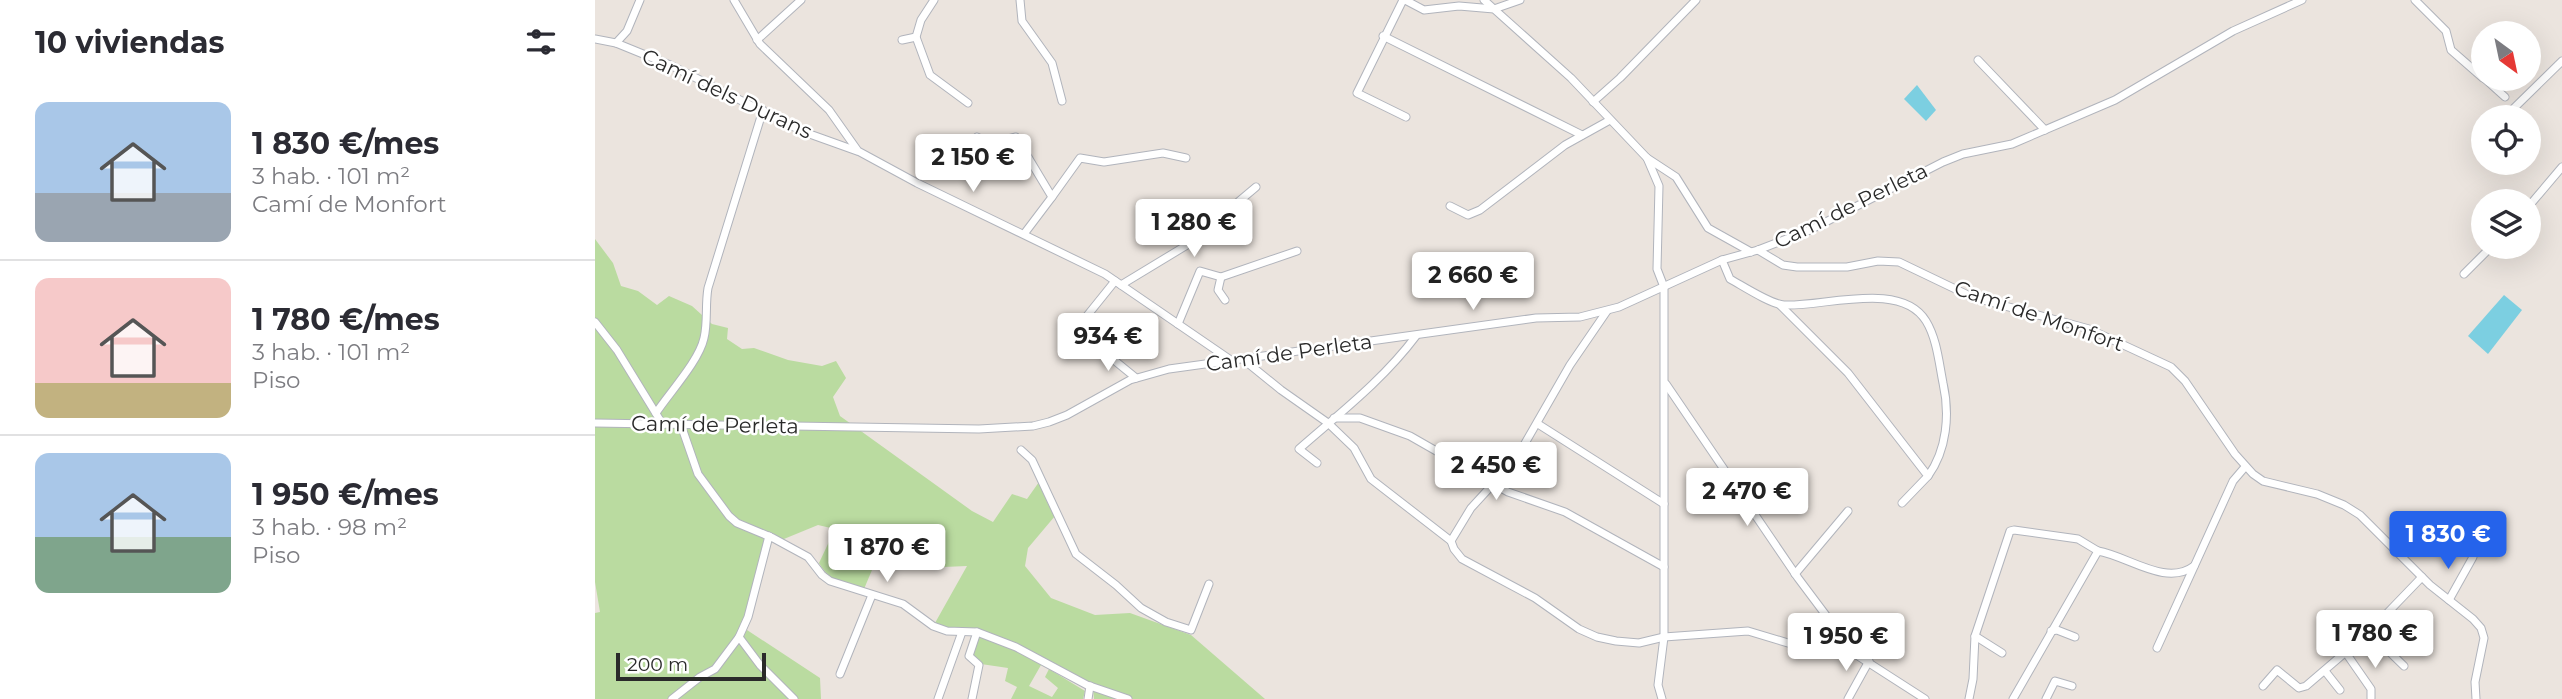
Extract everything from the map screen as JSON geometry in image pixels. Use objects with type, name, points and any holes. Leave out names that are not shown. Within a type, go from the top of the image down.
[{"type":"street","points":[[616,43],[631,23],[640,0]]},
{"type":"street","points":[[734,0],[757,40],[829,110],[858,151]]},
{"type":"street","points":[[757,40],[801,0]]},
{"type":"street","points":[[935,0],[921,20],[916,37],[930,75],[968,103]]},
{"type":"street","points":[[1020,0],[1022,21],[1052,63],[1062,101]]},
{"type":"street","points":[[1406,117],[1357,93],[1383,36],[1404,0],[1425,10],[1459,6],[1494,9],[1520,0]]},
{"type":"street","name":"Camí de Monfort","points":[[1484,0],[1571,78],[1647,158],[1676,177],[1708,228],[1783,265],[1847,267],[1878,261],[1899,262],[1972,297],[2065,322],[2132,348],[2177,372],[2245,467],[2263,481],[2316,494],[2344,505],[2360,515],[2422,577],[2473,619],[2481,628],[2484,638],[2475,682],[2476,699]]},
{"type":"street","points":[[1593,102],[1696,0]]},
{"type":"street","name":"Camí de Perleta","points":[[595,424],[979,429],[1033,426],[1067,415],[1136,378],[1169,369],[1536,318],[1580,317],[1607,311],[1722,260],[1755,251],[1810,230],[1943,162],[1963,154],[2012,144],[2128,93],[2233,30],[2302,0]]},
{"type":"street","points":[[2415,0],[2446,31],[2451,50],[2471,67]]},
{"type":"street","points":[[1383,36],[1582,135]]},
{"type":"street","points":[[902,40],[916,37]]},
{"type":"street","name":"Camí dels Durans","points":[[595,39],[616,43],[670,65],[804,132],[858,151],[917,183],[1082,262],[1118,283],[1233,361]]},
{"type":"street","points":[[1978,60],[2045,130]]},
{"type":"street","points":[[2517,105],[2562,61]]},
{"type":"street","points":[[2498,91],[2505,97]]},
{"type":"street","points":[[656,413],[701,348],[705,335],[708,288],[762,110]]},
{"type":"street","points":[[1450,206],[1468,215],[1472,214],[1582,135],[1610,120]]},
{"type":"street","points":[[977,137],[983,141],[1016,137],[1052,197]]},
{"type":"street","points":[[1024,234],[1080,158],[1104,162],[1163,153],[1186,158]]},
{"type":"street","points":[[1647,158],[1659,186],[1657,269],[1664,287],[1664,637],[1658,685],[1662,699]]},
{"type":"street","points":[[2541,192],[2562,167]]},
{"type":"street","points":[[1082,322],[1118,283],[1187,245],[1256,187]]},
{"type":"street","points":[[1178,324],[1201,271],[1221,277],[1297,251]]},
{"type":"street","points":[[2463,274],[2479,259]]},
{"type":"street","points":[[1722,260],[1730,279],[1780,305],[1848,373],[1928,476]]},
{"type":"street","points":[[1221,277],[1217,290],[1225,300]]},
{"type":"street","points":[[1780,305],[1892,298],[1911,306],[1926,320],[1934,340],[1948,403],[1944,442],[1937,464],[1902,503]]},
{"type":"street","points":[[1451,541],[1471,508],[1516,459],[1570,365],[1607,311]]},
{"type":"street","points":[[595,322],[617,350],[663,425]]},
{"type":"street","points":[[1317,463],[1299,449],[1374,385],[1416,335]]},
{"type":"street","points":[[1098,347],[1136,378]]},
{"type":"street","points":[[1244,360],[1281,390],[1331,421],[1353,449],[1371,479],[1451,541],[1454,549],[1472,566],[1535,598],[1579,629],[1616,642],[1639,643],[1664,637],[1748,631],[1798,646],[1855,654],[1925,699]]},
{"type":"street","points":[[1665,384],[1795,574],[1855,654]]},
{"type":"street","points":[[1331,421],[1360,418],[1410,436],[1507,492],[1565,512],[1664,567]]},
{"type":"street","points":[[1538,424],[1664,504]]},
{"type":"street","points":[[681,425],[698,474],[729,516],[737,523],[808,557],[830,581],[902,604],[933,626],[947,631],[977,632],[1016,647],[1090,686],[1128,699]]},
{"type":"street","points":[[1020,450],[1032,460],[1076,554],[1141,608],[1166,622],[1191,629],[1209,584]]},
{"type":"street","points":[[2157,648],[2233,481],[2245,467]]},
{"type":"street","points":[[1795,574],[1848,511]]},
{"type":"street","points":[[1969,699],[1975,636],[2010,531],[2078,539],[2098,551],[2142,567],[2176,573],[2186,572],[2195,566]]},
{"type":"street","points":[[672,699],[715,669],[739,636],[748,617],[769,536]]},
{"type":"street","points":[[2013,699],[2098,551]]},
{"type":"street","points":[[2449,600],[2473,557]]},
{"type":"street","points":[[2263,686],[2277,670],[2299,688],[2306,686],[2346,653],[2422,577]]},
{"type":"street","points":[[840,674],[873,595]]},
{"type":"street","points":[[2051,631],[2057,630],[2075,637]]},
{"type":"street","points":[[938,699],[962,632]]},
{"type":"street","points":[[972,699],[979,665],[969,656],[977,632]]},
{"type":"street","points":[[2368,632],[2405,666]]},
{"type":"street","points":[[739,636],[760,665],[794,699]]},
{"type":"street","points":[[1975,636],[2002,653]]},
{"type":"street","points":[[2346,653],[2371,689],[2371,698]]},
{"type":"street","points":[[1848,699],[1869,662]]},
{"type":"street","points":[[2325,671],[2340,690]]},
{"type":"street","points":[[2046,699],[2055,681],[2071,686]]},
{"type":"street","points":[[1088,699],[1090,686]]},
{"type":"green space","points":[[595,239],[613,263],[621,286],[638,291],[657,305],[669,296],[692,306],[712,324],[728,328],[727,339],[742,349],[754,348],[788,360],[822,366],[836,361],[846,378],[833,397],[840,416],[972,511],[993,522],[1012,494],[1027,499],[1039,482],[1055,516],[1028,548],[1025,566],[1051,598],[1095,615],[1130,613],[1191,635],[1265,699],[1094,699],[1093,687],[1062,668],[1041,665],[1029,686],[1052,697],[1058,688],[1045,677],[1049,669],[1085,691],[1083,699],[1011,699],[1017,687],[1005,681],[1008,668],[981,664],[981,661],[969,654],[977,630],[947,631],[935,623],[967,566],[872,570],[864,589],[838,581],[823,569],[819,563],[835,529],[818,525],[779,541],[770,536],[748,617],[734,646],[747,630],[820,678],[821,699],[595,699],[595,613],[600,612],[595,582]]},
{"type":"water","points":[[1917,85],[1936,110],[1926,121],[1904,99]]},
{"type":"water","points":[[2504,295],[2522,310],[2488,354],[2468,336]]}]
